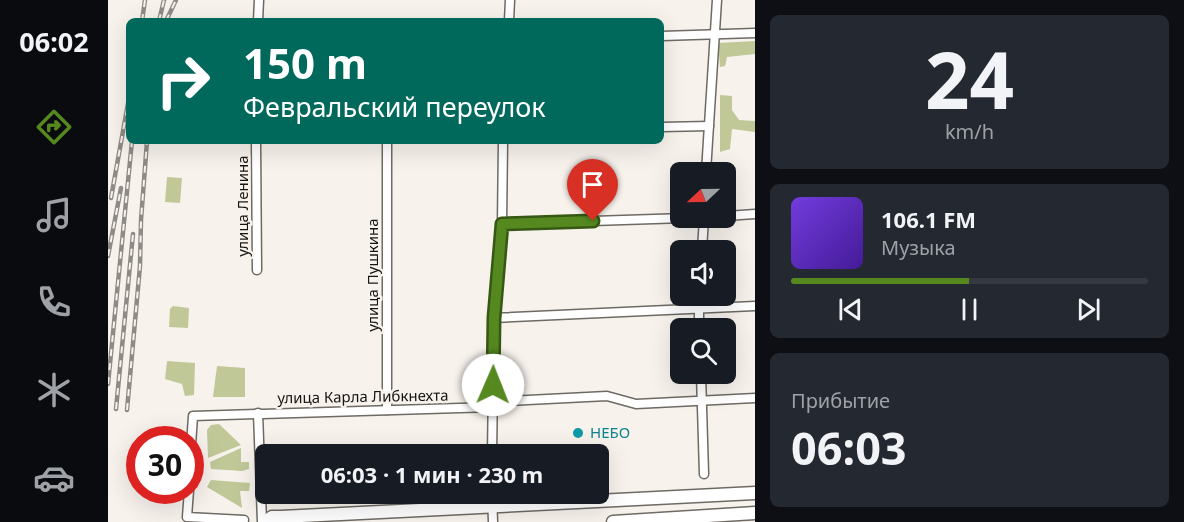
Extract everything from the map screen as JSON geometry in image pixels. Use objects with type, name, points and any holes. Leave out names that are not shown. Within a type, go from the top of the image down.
[{"type":"main road","points":[[609,497],[755,493]]},
{"type":"main road","points":[[263,521],[281,517],[442,504]]},
{"type":"main road","points":[[613,522],[755,513]]},
{"type":"street","points":[[258,18],[259,0]]},
{"type":"street","points":[[508,18],[510,0]]},
{"type":"street","points":[[707,162],[717,0]]},
{"type":"street","points":[[664,36],[755,33]]},
{"type":"street","points":[[664,128],[709,126]]},
{"type":"street","name":"улица Ленина","points":[[256,144],[257,270]]},
{"type":"street","name":"улица Пушкина","points":[[387,144],[387,410]]},
{"type":"street","points":[[492,444],[494,318],[502,224],[503,144]]},
{"type":"street","points":[[736,215],[755,214]]},
{"type":"street","points":[[502,224],[670,218]]},
{"type":"street","points":[[494,318],[755,306]]},
{"type":"street","points":[[698,308],[698,318]]},
{"type":"street","points":[[701,384],[704,474]]},
{"type":"street","name":"улица Карла Либкнехта","points":[[192,426],[193,416],[493,407],[507,400],[607,396],[636,404],[755,398]]},
{"type":"street","points":[[258,413],[263,521]]},
{"type":"street","points":[[188,504],[187,517],[244,520]]},
{"type":"street","points":[[492,504],[494,522]]},
{"type":"green space","points":[[755,41],[755,54],[727,57],[725,66],[720,67],[718,43]]},
{"type":"green space","points":[[720,95],[732,96],[732,110],[739,120],[755,121],[755,132],[732,129],[730,149],[720,152]]},
{"type":"green space","points":[[167,177],[182,178],[180,203],[165,202]]},
{"type":"green space","points":[[173,306],[189,308],[188,328],[169,327],[170,309]]},
{"type":"green space","points":[[167,361],[195,363],[194,395],[185,396],[182,384],[165,379]]},
{"type":"green space","points":[[217,366],[245,368],[245,397],[213,397]]},
{"type":"green space","points":[[219,424],[241,445],[208,458],[207,430],[211,425]]},
{"type":"green space","points":[[241,448],[241,462],[249,462],[249,469],[242,471],[211,469],[210,462]]},
{"type":"green space","points":[[211,480],[250,483],[249,491],[240,491],[242,508],[207,487]]},
{"type":"railway","points":[[142,18],[145,0]]},
{"type":"railway","points":[[160,18],[164,0]]},
{"type":"railway","points":[[167,18],[176,0]]},
{"type":"railway","points":[[111,198],[126,115]]},
{"type":"railway","points":[[108,384],[132,144]]},
{"type":"railway","points":[[127,410],[140,266],[147,144]]},
{"type":"railway","points":[[108,256],[121,188]]},
{"type":"railway","points":[[116,409],[133,234]]},
{"type":"place","name":"НЕБО","points":[[578,433]]},
{"type":"route","points":[[493,385],[494,318],[502,224],[593,221]]}]
